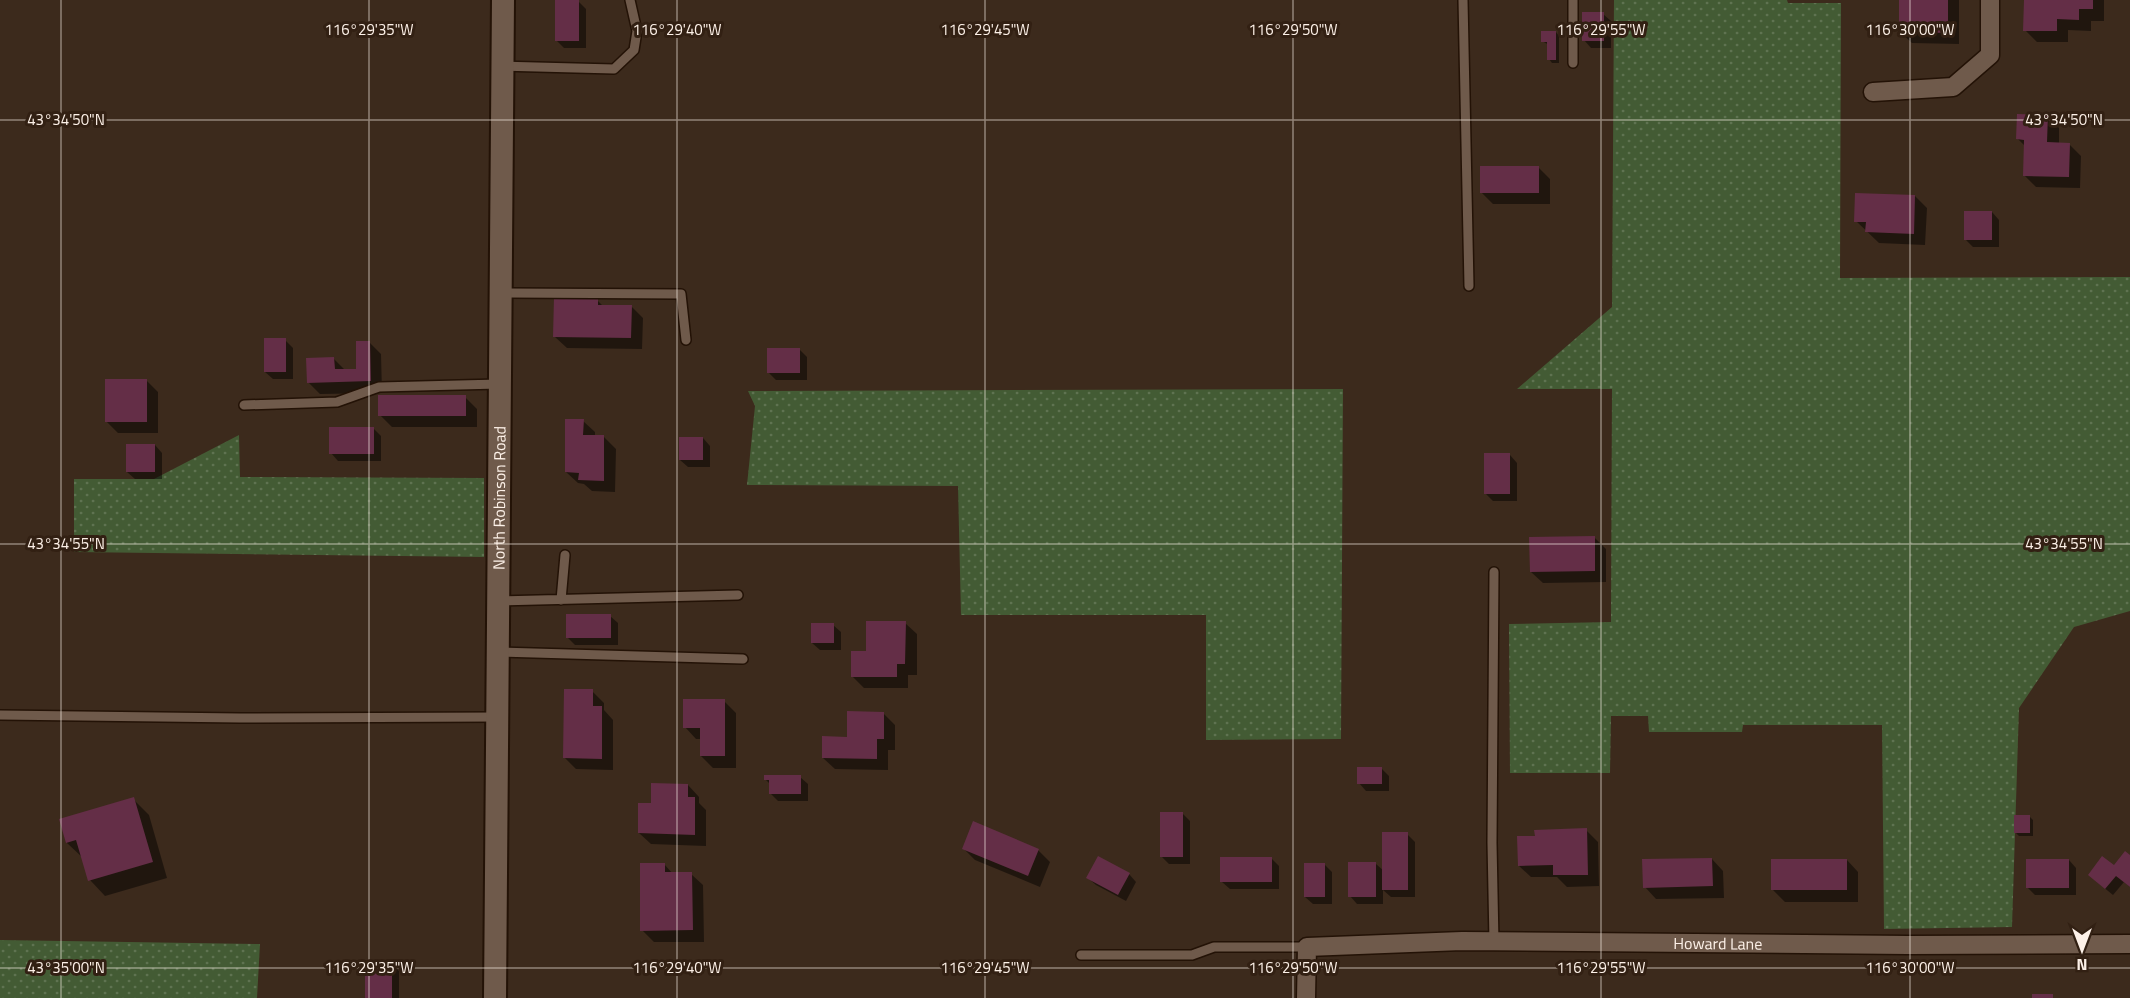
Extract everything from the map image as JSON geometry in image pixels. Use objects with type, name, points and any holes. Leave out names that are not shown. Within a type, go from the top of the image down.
[{"type":"street","name":"North Robinson Road","points":[[495,998],[503,0]]},
{"type":"street","points":[[1873,92],[1953,87],[1990,55],[1990,0]]},
{"type":"street","name":"Howard Lane","points":[[1307,947],[1462,941],[1896,945],[2130,944]]},
{"type":"street","points":[[1306,998],[1307,947]]},
{"type":"lane","points":[[502,66],[614,69],[634,50],[637,31],[630,0]]},
{"type":"lane","points":[[1463,0],[1469,286]]},
{"type":"lane","points":[[1573,0],[1573,63]]},
{"type":"lane","points":[[500,293],[681,294],[686,340]]},
{"type":"lane","points":[[244,405],[337,402],[379,387],[499,384]]},
{"type":"lane","points":[[561,600],[565,555]]},
{"type":"lane","points":[[1494,572],[1492,843],[1494,942]]},
{"type":"lane","points":[[498,601],[738,595]]},
{"type":"lane","points":[[498,652],[743,659]]},
{"type":"lane","points":[[0,715],[240,718],[498,717]]},
{"type":"lane","points":[[1081,955],[1192,955],[1214,946],[1307,947]]},
{"type":"green space","points":[[1614,0],[1787,0],[1788,3],[1841,3],[1840,278],[2130,277],[2130,611],[2074,627],[2019,708],[2012,927],[1884,929],[1882,725],[1743,725],[1742,732],[1649,732],[1648,716],[1611,716],[1610,773],[1510,773],[1509,624],[1611,622],[1612,389],[1517,389],[1612,307]]},
{"type":"green space","points":[[1343,389],[1341,739],[1206,740],[1206,615],[961,615],[958,486],[747,485],[755,406],[748,391]]},
{"type":"green space","points":[[239,435],[240,477],[484,478],[484,557],[74,552],[74,479],[154,479]]},
{"type":"green space","points":[[0,940],[260,944],[257,998],[0,998]]},
{"type":"building","points":[[555,0],[579,0],[579,41],[555,41]]},
{"type":"building","points":[[1899,0],[1948,0],[1948,33],[1899,32]]},
{"type":"building","points":[[2024,0],[2093,0],[2093,9],[2079,9],[2079,20],[2057,19],[2057,31],[2023,31]]},
{"type":"building","points":[[1582,12],[1604,12],[1604,41],[1582,41]]},
{"type":"building","points":[[1541,31],[1556,31],[1556,60],[1547,60],[1547,42],[1541,42]]},
{"type":"building","points":[[2017,114],[2048,115],[2047,142],[2070,143],[2069,177],[2023,176],[2024,140],[2016,139]]},
{"type":"building","points":[[1480,166],[1539,166],[1539,193],[1480,193]]},
{"type":"building","points":[[1855,193],[1915,195],[1914,234],[1865,232],[1866,222],[1854,222]]},
{"type":"building","points":[[1964,211],[1992,211],[1992,240],[1964,240]]},
{"type":"building","points":[[554,297],[598,298],[598,305],[632,305],[631,338],[553,337]]},
{"type":"building","points":[[264,338],[286,338],[286,372],[264,372]]},
{"type":"building","points":[[356,341],[370,341],[371,381],[307,383],[306,358],[334,357],[335,369],[356,369]]},
{"type":"building","points":[[767,348],[800,348],[800,373],[767,373]]},
{"type":"building","points":[[105,379],[147,379],[147,422],[105,422]]},
{"type":"building","points":[[378,395],[466,395],[466,416],[378,416]]},
{"type":"building","points":[[565,419],[584,419],[583,435],[604,435],[604,481],[578,480],[579,473],[565,472]]},
{"type":"building","points":[[329,427],[374,427],[374,454],[329,454]]},
{"type":"building","points":[[679,437],[703,437],[703,460],[679,460]]},
{"type":"building","points":[[126,444],[155,444],[155,472],[126,472]]},
{"type":"building","points":[[1484,453],[1510,453],[1510,494],[1484,494]]},
{"type":"building","points":[[1595,536],[1595,571],[1530,572],[1529,537]]},
{"type":"building","points":[[566,614],[611,614],[611,638],[566,638]]},
{"type":"building","points":[[866,621],[906,621],[905,664],[897,664],[897,677],[851,677],[851,651],[866,651]]},
{"type":"building","points":[[811,623],[834,623],[834,643],[811,643]]},
{"type":"building","points":[[564,689],[593,689],[593,706],[602,706],[602,759],[563,758]]},
{"type":"building","points":[[683,699],[725,699],[725,756],[700,756],[700,728],[683,728]]},
{"type":"building","points":[[847,711],[884,712],[884,739],[877,739],[877,759],[822,758],[822,736],[847,737]]},
{"type":"building","points":[[1357,767],[1382,767],[1382,784],[1357,784]]},
{"type":"building","points":[[764,775],[801,775],[801,794],[769,794],[769,780],[764,780]]},
{"type":"building","points":[[651,783],[688,784],[688,797],[695,797],[695,835],[638,833],[638,803],[651,803]]},
{"type":"building","points":[[134,797],[153,862],[88,881],[76,840],[66,843],[59,819]]},
{"type":"building","points":[[1160,812],[1183,812],[1183,857],[1160,857]]},
{"type":"building","points":[[2014,815],[2030,815],[2030,833],[2014,833]]},
{"type":"building","points":[[973,821],[1039,849],[1028,876],[962,849]]},
{"type":"building","points":[[1587,828],[1588,875],[1553,875],[1553,865],[1518,866],[1517,836],[1535,836],[1534,830]]},
{"type":"building","points":[[1382,832],[1408,832],[1408,890],[1382,890]]},
{"type":"building","points":[[2125,851],[2130,855],[2130,887],[2116,876],[2105,889],[2088,875],[2102,856],[2114,865]]},
{"type":"building","points":[[1098,856],[1130,873],[1118,895],[1086,878]]},
{"type":"building","points":[[1220,857],[1272,857],[1272,882],[1220,882]]},
{"type":"building","points":[[1712,858],[1713,886],[1643,888],[1642,859]]},
{"type":"building","points":[[1771,859],[1847,859],[1847,890],[1771,890]]},
{"type":"building","points":[[2026,859],[2069,859],[2069,888],[2026,888]]},
{"type":"building","points":[[1348,862],[1376,862],[1376,897],[1348,897]]},
{"type":"building","points":[[640,863],[665,863],[665,872],[692,872],[693,930],[640,931]]},
{"type":"building","points":[[1304,863],[1325,863],[1325,897],[1304,897]]},
{"type":"building","points":[[365,962],[392,962],[392,998],[365,998]]},
{"type":"building","points":[[2032,994],[2053,994],[2053,998],[2032,998]]}]
